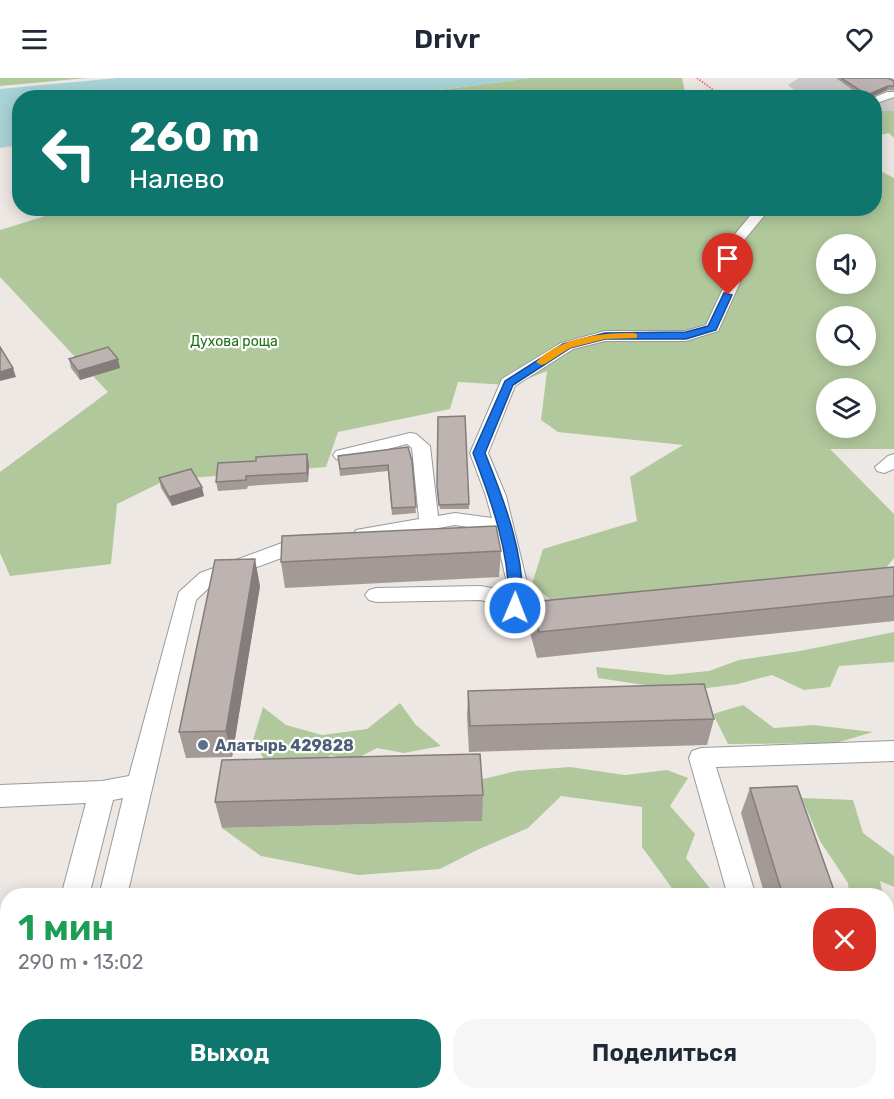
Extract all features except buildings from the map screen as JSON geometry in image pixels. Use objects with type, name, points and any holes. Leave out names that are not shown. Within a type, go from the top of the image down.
[{"type":"lane","points":[[882,98],[891,94]]},
{"type":"lane","points":[[575,608],[527,613],[515,608],[517,583],[496,496],[479,453],[508,383],[567,346],[605,336],[686,336],[712,328],[735,278],[728,251],[757,216]]},
{"type":"lane","points":[[342,455],[410,438],[421,446],[429,524]]},
{"type":"lane","points":[[348,538],[455,519],[502,526]]},
{"type":"lane","points":[[115,888],[186,597],[207,578],[289,548],[324,542]]},
{"type":"lane","points":[[376,596],[480,593],[514,599]]},
{"type":"lane","points":[[740,888],[701,758],[894,751]]},
{"type":"lane","points":[[0,796],[102,792],[139,784]]},
{"type":"lane","points":[[77,888],[102,792]]},
{"type":"path","points":[[697,78],[713,90]]},
{"type":"shaded area","points":[[799,78],[894,78],[894,111],[882,111],[882,90],[794,90],[788,85]]},
{"type":"green space","points":[[0,78],[87,78],[0,86]]},
{"type":"green space","points":[[531,78],[682,78],[685,90],[439,90]]},
{"type":"green space","points":[[882,111],[894,111],[894,138],[889,133],[882,134]]},
{"type":"green space","name":"Духова роща","points":[[882,172],[894,178],[894,449],[830,449],[894,514],[894,558],[877,579],[557,605],[532,584],[543,549],[637,521],[630,477],[683,445],[558,432],[541,420],[547,371],[512,385],[458,382],[450,409],[338,432],[326,467],[166,480],[117,504],[111,564],[10,576],[0,553],[0,472],[108,392],[0,277],[0,230],[45,216],[882,216]]},
{"type":"green space","points":[[894,632],[894,662],[839,666],[830,687],[804,690],[772,675],[738,684],[684,691],[598,678],[596,667],[669,675],[709,671],[739,660],[800,651]]},
{"type":"green space","points":[[400,703],[415,724],[441,746],[404,753],[377,748],[352,761],[331,755],[312,765],[267,764],[253,740],[263,707],[286,725],[322,735],[367,729]]},
{"type":"green space","points":[[743,705],[774,728],[813,725],[873,732],[836,743],[728,744],[713,714]]},
{"type":"green space","points":[[570,767],[625,775],[667,770],[688,778],[670,806],[695,834],[686,858],[710,888],[672,888],[642,847],[642,807],[561,796],[528,828],[440,869],[358,875],[261,856],[222,828],[481,821],[479,780],[516,771]]},
{"type":"green space","points":[[802,798],[853,800],[863,833],[894,856],[894,887],[880,881],[882,888],[848,888],[848,883],[820,841]]},
{"type":"water","points":[[118,78],[531,78],[439,90],[12,90],[12,146],[0,148],[0,89]]},
{"type":"slow traffic","points":[[541,362],[567,346],[605,336],[633,336]]},
{"type":"place","name":"Алатырь 429828","points":[[203,745]]},
{"type":"route","points":[[515,608],[517,583],[496,496],[479,453],[508,383],[567,346],[605,336],[686,336],[712,328],[728,295]]}]
